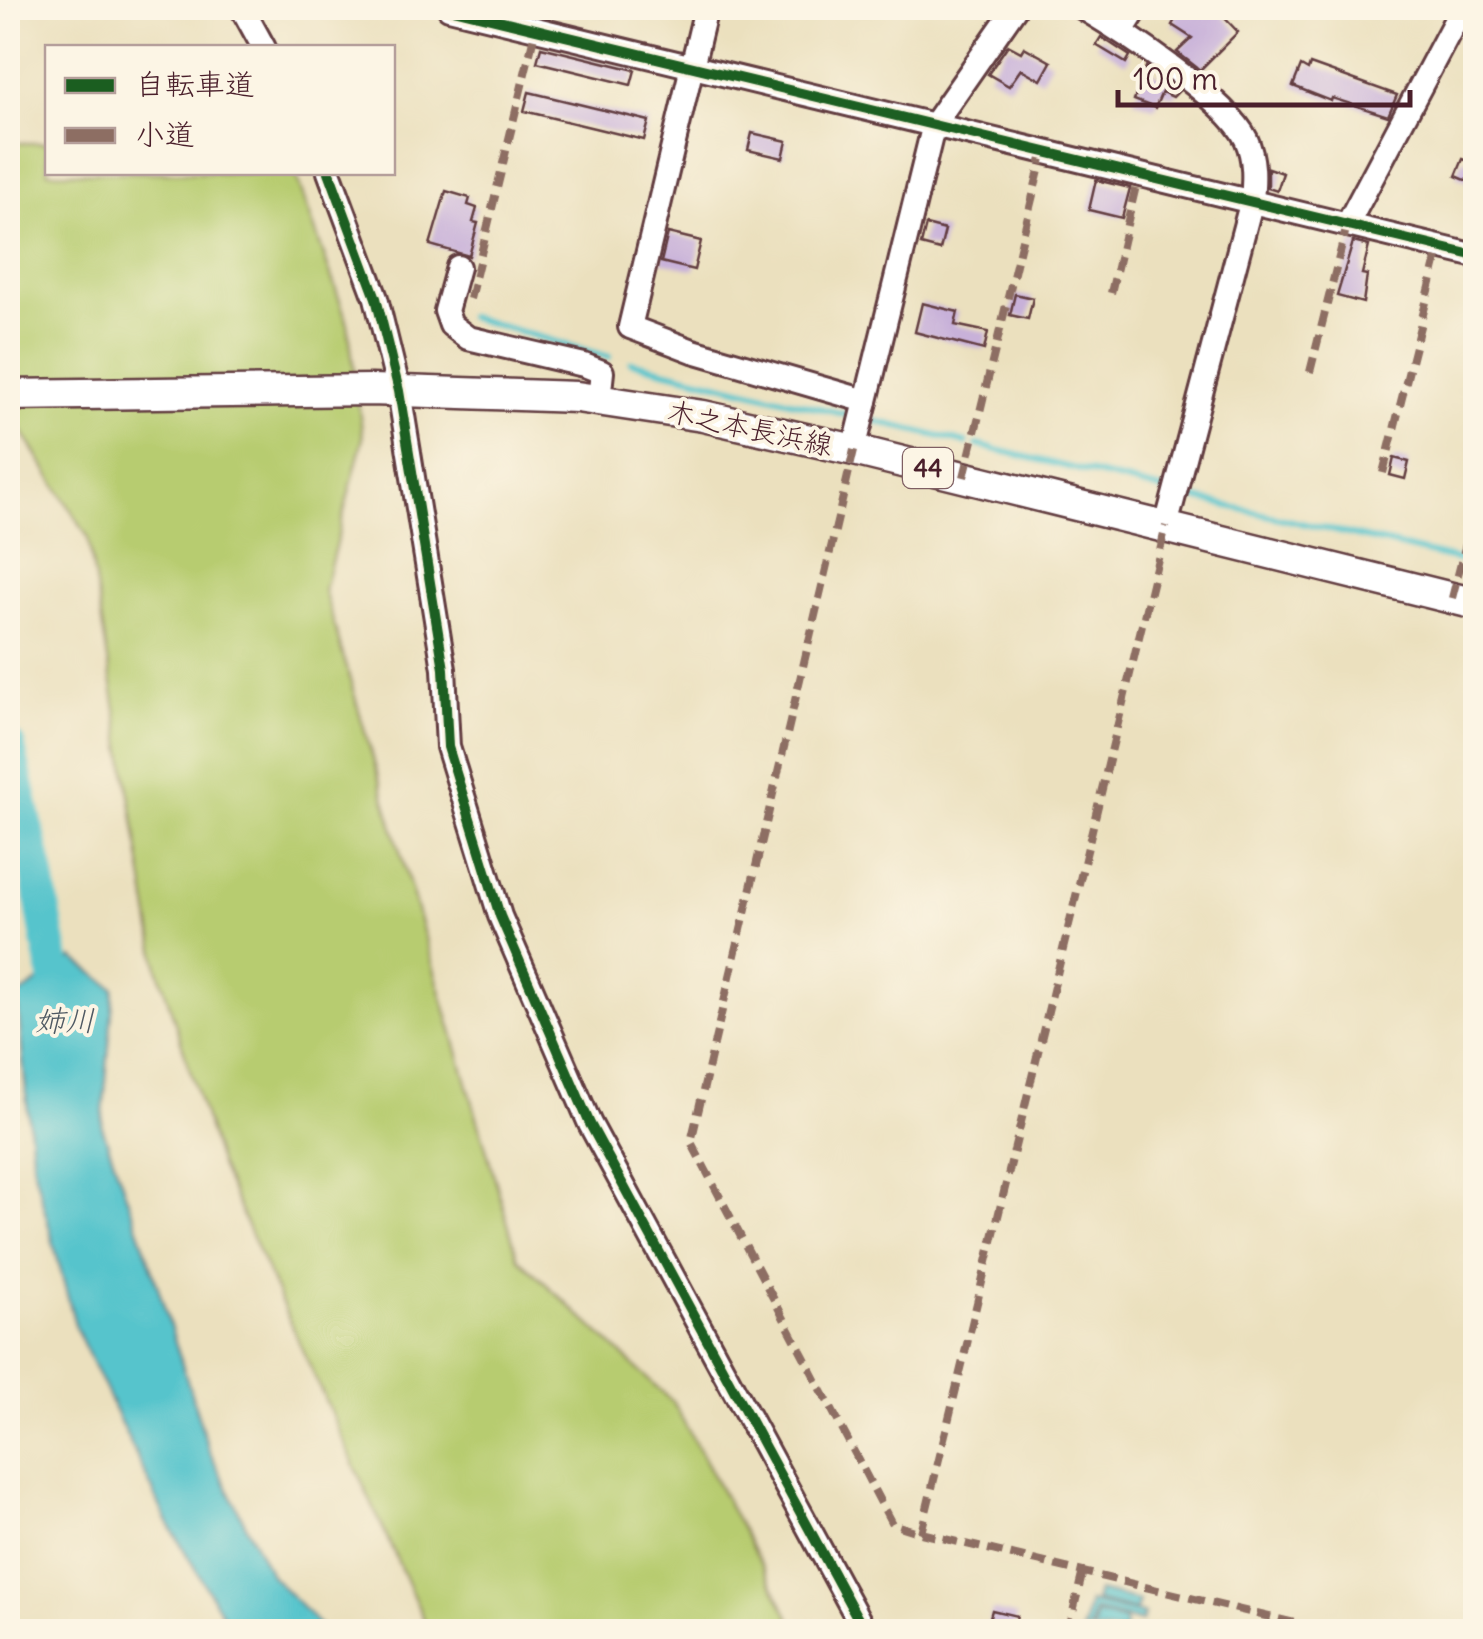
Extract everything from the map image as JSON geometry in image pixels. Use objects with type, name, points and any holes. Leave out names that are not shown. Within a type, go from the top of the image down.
[{"type":"main road","name":"木之本長浜線","points":[[8,395],[385,391],[598,400],[703,416],[854,450],[1476,604]]},
{"type":"street","points":[[449,8],[1476,256]]},
{"type":"street","points":[[706,8],[630,327],[692,351],[866,401]]},
{"type":"street","points":[[854,450],[934,124],[1015,8]]},
{"type":"street","points":[[1083,8],[1195,87],[1240,130],[1254,166],[1252,200],[1166,526]]},
{"type":"street","points":[[1122,32],[1137,8]]},
{"type":"street","points":[[1347,224],[1462,8]]},
{"type":"street","points":[[247,12],[263,45]]},
{"type":"street","points":[[330,175],[376,298],[385,391],[444,669],[448,747],[500,916],[590,1124],[865,1632]]},
{"type":"street","points":[[458,267],[446,311],[451,324],[468,338],[602,372],[598,400]]},
{"type":"green space","points":[[8,143],[45,143],[45,175],[296,175],[348,324],[363,438],[324,590],[518,1258],[673,1402],[797,1631],[429,1631],[220,1166],[158,968],[88,537],[16,422],[8,381]]},
{"type":"water","name":"姉川","points":[[73,958],[114,988],[102,1127],[152,1268],[209,1451],[270,1574],[325,1631],[232,1631],[167,1521],[76,1328],[33,1166],[17,997]]},
{"type":"water","points":[[1098,1591],[1139,1601],[1136,1611],[1095,1601]]},
{"type":"water","points":[[1089,1602],[1144,1614],[1142,1622],[1094,1611],[1089,1631],[1082,1631]]},
{"type":"water","points":[[1096,1614],[1126,1621],[1124,1631],[1092,1631]]},
{"type":"building","points":[[1159,8],[1215,8],[1238,32],[1200,70],[1177,52],[1192,38],[1172,25],[1176,18]]},
{"type":"building","points":[[1101,37],[1130,56],[1126,63],[1096,45]]},
{"type":"building","points":[[1008,45],[1021,52],[1024,47],[1051,62],[1041,80],[1021,69],[1009,86],[988,74]]},
{"type":"building","points":[[541,47],[635,70],[631,85],[537,62]]},
{"type":"building","points":[[1310,64],[1397,95],[1388,116],[1293,86],[1301,66],[1308,70]]},
{"type":"building","points":[[1146,67],[1179,91],[1173,97],[1162,92],[1155,108],[1134,100]]},
{"type":"building","points":[[529,92],[649,121],[644,140],[524,111]]},
{"type":"building","points":[[752,133],[787,141],[783,158],[748,150]]},
{"type":"building","points":[[1463,159],[1476,164],[1470,182],[1456,176]]},
{"type":"building","points":[[1268,168],[1283,173],[1277,191],[1268,188]]},
{"type":"building","points":[[1096,180],[1130,188],[1122,218],[1089,210]]},
{"type":"building","points":[[446,191],[470,198],[468,205],[477,208],[473,222],[478,223],[469,256],[430,245]]},
{"type":"building","points":[[926,225],[945,230],[940,250],[921,245]]},
{"type":"building","points":[[668,233],[701,241],[694,270],[661,262]]},
{"type":"building","points":[[1353,242],[1369,246],[1362,274],[1367,275],[1363,303],[1337,296]]},
{"type":"building","points":[[1015,294],[1033,298],[1028,319],[1010,315]]},
{"type":"building","points":[[922,303],[958,312],[955,325],[988,332],[984,350],[915,332]]},
{"type":"building","points":[[1394,458],[1409,462],[1405,479],[1390,475]]},
{"type":"building","points":[[992,1610],[1017,1616],[1013,1632],[986,1632]]},
{"type":"waterway","points":[[469,317],[609,357]]},
{"type":"waterway","points":[[631,362],[852,416]]},
{"type":"waterway","points":[[875,421],[966,443]]},
{"type":"waterway","points":[[977,445],[1166,491]]},
{"type":"waterway","points":[[1186,496],[1458,560]]},
{"type":"waterway","name":"姉川","points":[[8,746],[37,874],[62,1015]]},
{"type":"marked path","points":[[470,299],[536,28]]},
{"type":"marked path","points":[[964,477],[1044,150]]},
{"type":"marked path","points":[[1111,293],[1139,173]]},
{"type":"marked path","points":[[1310,372],[1347,225]]},
{"type":"marked path","points":[[1383,473],[1440,247]]},
{"type":"marked path","points":[[854,450],[691,1142],[892,1524],[921,1533],[1166,526]]},
{"type":"marked path","points":[[1452,598],[1476,505]]},
{"type":"marked path","points":[[921,1533],[1332,1632]]},
{"type":"marked path","points":[[1068,1632],[1083,1571]]},
{"type":"cycle path","points":[[449,8],[1476,256]]},
{"type":"cycle path","points":[[330,175],[376,298],[399,391],[444,669],[448,747],[500,916],[590,1124],[865,1632]]}]
